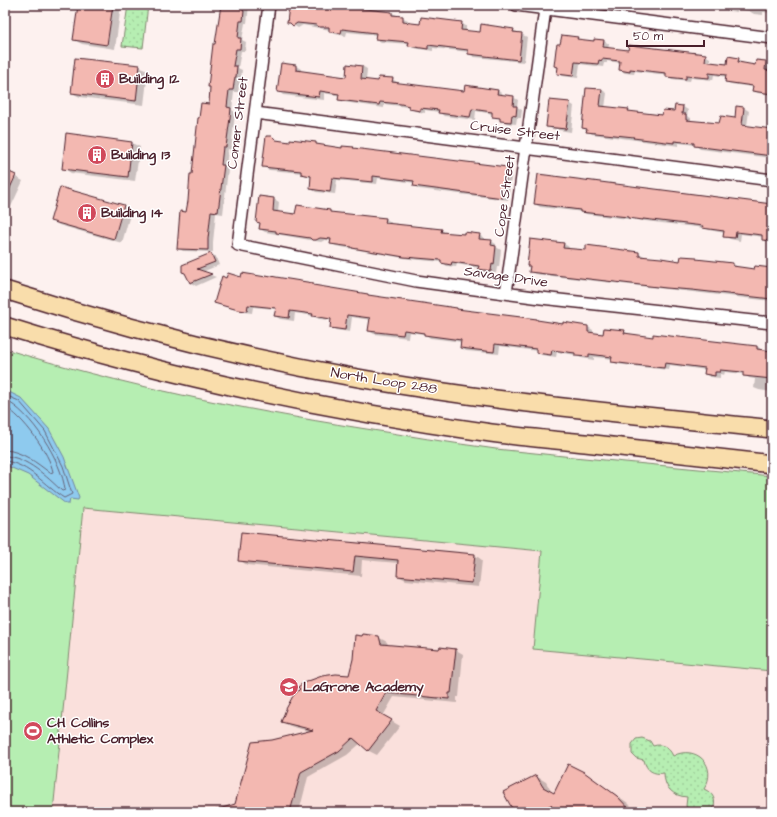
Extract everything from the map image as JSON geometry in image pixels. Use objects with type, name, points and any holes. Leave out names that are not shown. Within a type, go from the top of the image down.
[{"type":"highway","points":[[5,284],[57,306]]},
{"type":"highway","name":"North Loop 288","points":[[5,290],[57,306],[222,350],[348,376],[482,397],[772,429]]},
{"type":"highway","points":[[5,326],[49,340],[163,371],[277,397],[493,433],[772,464]]},
{"type":"street","name":"Comer Street","points":[[238,245],[269,5]]},
{"type":"street","points":[[516,5],[772,38]]},
{"type":"street","name":"Cope Street","points":[[506,293],[545,9]]},
{"type":"street","name":"Cruise Street","points":[[255,113],[772,180]]},
{"type":"street","name":"Savage Drive","points":[[238,245],[416,281],[506,293],[772,323]]},
{"type":"shaded area","name":"LaGrone Academy","points":[[83,508],[542,551],[533,649],[772,671],[772,812],[53,812]]},
{"type":"green space","points":[[128,5],[148,5],[143,48],[122,46]]},
{"type":"green space","points":[[5,349],[137,385],[315,421],[496,449],[772,476],[772,671],[533,649],[542,551],[83,508],[53,812],[5,812]]},
{"type":"green space","points":[[642,738],[650,741],[653,746],[665,746],[673,756],[682,753],[690,753],[703,759],[709,772],[708,780],[704,789],[712,795],[715,803],[713,810],[717,812],[689,812],[686,806],[687,797],[678,795],[670,790],[664,778],[664,773],[651,771],[646,767],[644,760],[636,758],[632,754],[632,744],[636,739]]},
{"type":"water","points":[[5,390],[21,398],[49,429],[64,457],[79,498],[78,500],[70,499],[69,504],[66,504],[28,475],[5,465]]},
{"type":"building","points":[[78,5],[113,5],[107,45],[73,40]]},
{"type":"building","points":[[221,5],[244,5],[244,11],[243,21],[240,21],[238,38],[241,38],[240,49],[236,49],[233,66],[237,66],[236,77],[233,90],[229,90],[227,107],[231,108],[226,147],[223,147],[221,165],[224,165],[218,212],[211,211],[208,250],[177,249],[180,211],[186,212],[190,174],[192,174],[201,103],[209,104],[210,87],[208,87],[213,44],[215,44]]},
{"type":"building","points":[[289,5],[331,5],[392,12],[392,15],[403,16],[403,22],[420,24],[421,17],[462,22],[461,30],[480,32],[481,24],[514,29],[513,32],[522,33],[519,60],[468,54],[468,50],[428,45],[428,49],[408,46],[409,42],[375,39],[376,33],[342,29],[341,33],[329,32],[329,27],[319,27],[317,25],[297,23],[293,26],[290,23],[287,23]]},
{"type":"building","points":[[562,35],[578,37],[577,39],[594,41],[594,39],[604,40],[603,47],[628,50],[629,45],[706,54],[705,61],[710,62],[727,64],[728,56],[739,58],[738,62],[755,65],[756,60],[766,61],[765,70],[772,71],[772,94],[752,91],[753,86],[725,82],[726,75],[709,73],[709,78],[686,76],[686,79],[666,77],[666,73],[630,69],[630,72],[619,70],[620,61],[602,59],[602,61],[599,60],[598,64],[575,62],[573,76],[557,74],[558,67],[554,66],[556,49],[557,44],[560,44]]},
{"type":"building","name":"Building 12","points":[[75,58],[140,65],[136,101],[71,93]]},
{"type":"building","points":[[281,63],[296,65],[296,70],[346,77],[347,64],[362,66],[361,79],[378,81],[379,77],[393,78],[392,82],[464,91],[465,85],[498,90],[497,94],[514,96],[513,106],[517,106],[516,116],[512,115],[511,122],[500,121],[500,118],[492,117],[492,112],[472,109],[470,117],[438,113],[439,110],[420,108],[420,111],[409,109],[409,106],[401,104],[380,102],[379,105],[338,100],[339,94],[320,91],[319,97],[277,92]]},
{"type":"building","points":[[586,88],[602,89],[600,106],[662,115],[663,110],[674,111],[675,105],[683,106],[682,114],[686,114],[686,120],[719,123],[721,116],[735,118],[736,106],[744,107],[742,125],[772,129],[772,156],[694,146],[694,143],[674,141],[674,143],[586,132],[587,129],[582,128]]},
{"type":"building","points":[[549,100],[570,102],[566,129],[546,127]]},
{"type":"building","name":"Building 13","points":[[66,133],[132,142],[128,177],[62,169]]},
{"type":"building","points":[[266,136],[272,136],[276,140],[290,142],[290,139],[316,142],[316,144],[342,148],[342,146],[354,147],[353,148],[507,167],[503,198],[413,186],[414,181],[373,176],[373,182],[332,178],[330,192],[310,189],[311,176],[301,174],[301,171],[262,167]]},
{"type":"building","points":[[5,170],[16,175],[5,199]]},
{"type":"building","points":[[538,174],[772,204],[772,241],[762,240],[762,235],[736,232],[735,238],[723,237],[724,231],[702,228],[703,226],[580,212],[580,210],[534,204]]},
{"type":"building","name":"Building 14","points":[[60,187],[124,205],[114,239],[50,221]]},
{"type":"building","points":[[259,196],[274,198],[273,211],[295,214],[297,205],[330,210],[330,212],[386,218],[385,223],[442,229],[441,232],[480,234],[479,239],[492,240],[491,245],[496,246],[494,265],[492,264],[491,271],[478,269],[479,266],[452,262],[451,265],[441,263],[441,260],[404,257],[330,244],[331,239],[320,238],[312,240],[310,238],[259,229],[260,223],[256,222]]},
{"type":"building","points":[[530,239],[564,243],[563,248],[586,250],[586,245],[639,252],[639,256],[680,261],[681,256],[696,257],[696,259],[733,263],[733,266],[754,269],[755,266],[772,268],[772,299],[529,272],[530,266],[527,266]]},
{"type":"building","points":[[211,253],[215,262],[197,269],[212,274],[190,283],[185,273],[182,272],[182,265]]},
{"type":"building","points":[[228,273],[241,277],[242,273],[266,277],[266,275],[368,295],[563,324],[563,322],[588,326],[588,332],[603,334],[604,328],[625,330],[624,333],[653,337],[653,334],[757,346],[757,349],[772,351],[772,379],[743,376],[743,372],[720,370],[720,372],[715,372],[715,376],[704,374],[705,368],[665,363],[664,368],[635,365],[611,362],[612,357],[589,354],[589,357],[575,356],[575,353],[552,350],[551,355],[536,353],[536,349],[495,344],[494,352],[460,348],[461,340],[424,335],[424,333],[404,330],[403,335],[368,331],[370,318],[347,315],[345,330],[330,328],[331,319],[312,316],[313,314],[290,311],[289,318],[274,316],[276,308],[248,305],[247,311],[214,303],[222,276],[226,278]]},
{"type":"building","points":[[241,532],[475,554],[472,583],[397,576],[398,560],[355,556],[353,572],[238,561]]},
{"type":"building","points":[[363,634],[379,636],[381,644],[456,649],[449,699],[386,693],[376,711],[392,720],[368,751],[353,738],[339,751],[301,772],[290,812],[216,812],[216,810],[235,804],[252,742],[272,740],[313,730],[281,722],[286,709],[293,696],[300,689],[298,687],[303,683],[322,676],[336,674],[349,675],[353,659],[355,635],[362,636]]},
{"type":"building","points":[[568,764],[584,772],[617,796],[632,812],[555,812],[551,805],[537,812],[514,812],[503,792],[536,775],[543,787],[554,793]]},
{"type":"place","name":"Building 12","points":[[105,79]]},
{"type":"place","name":"Building 13","points":[[97,155]]},
{"type":"place","name":"Building 14","points":[[87,213]]},
{"type":"place","name":"LaGrone Academy","points":[[289,687]]},
{"type":"place","name":"CH Collins Athletic Complex","points":[[33,731]]}]
